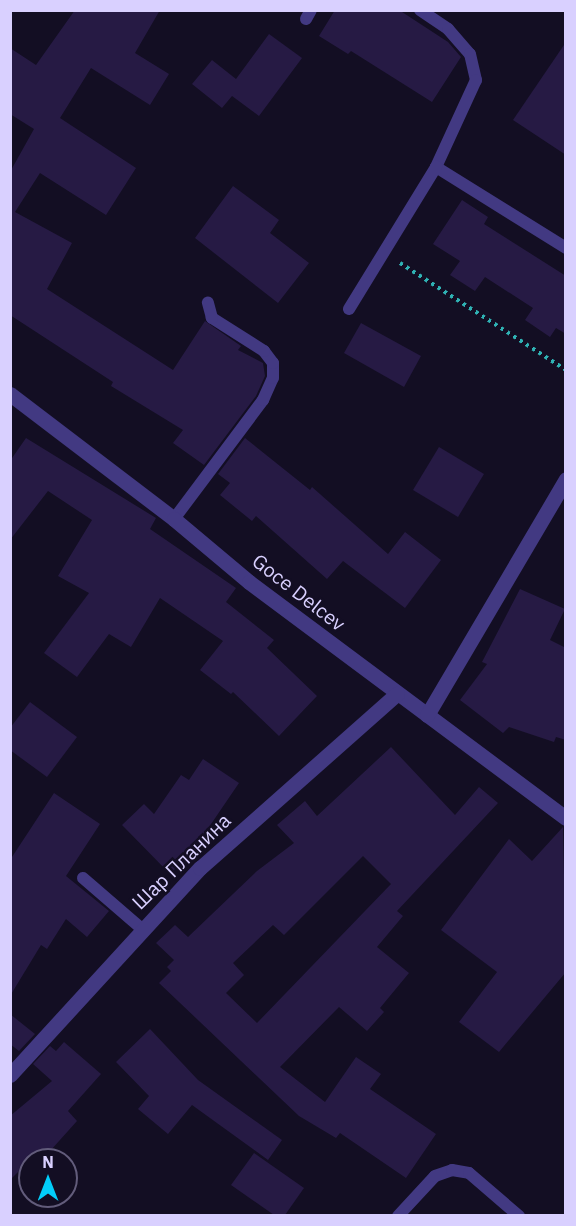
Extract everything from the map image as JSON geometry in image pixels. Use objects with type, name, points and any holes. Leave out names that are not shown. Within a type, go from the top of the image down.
[{"type":"street","name":"Goce Delcev","points":[[10,394],[174,519],[249,582],[566,818]]},
{"type":"street","points":[[427,715],[566,479]]},
{"type":"street","name":"Шар Планина","points":[[10,1075],[200,868],[397,694]]},
{"type":"lane","points":[[350,309],[436,167],[476,80],[470,54],[448,29],[420,10]]},
{"type":"lane","points":[[436,167],[566,248]]},
{"type":"lane","points":[[174,519],[263,399],[273,378],[273,363],[264,351],[212,318],[208,303]]},
{"type":"lane","points":[[83,878],[142,929]]},
{"type":"lane","points":[[398,1215],[435,1176],[452,1170],[469,1173],[519,1215]]},
{"type":"path","points":[[384,252],[566,370]]},
{"type":"building","points":[[75,10],[160,10],[135,53],[169,74],[150,105],[91,68],[60,118],[136,168],[106,215],[40,173],[15,212],[72,243],[47,289],[173,370],[205,321],[241,346],[238,350],[263,363],[265,376],[256,396],[204,465],[173,443],[183,430],[111,386],[113,382],[10,315],[10,172],[34,129],[10,114],[10,48],[36,65]]},
{"type":"building","points":[[335,10],[399,10],[448,42],[461,57],[432,102],[351,51],[348,54],[319,36]]},
{"type":"building","points":[[269,34],[302,58],[259,116],[232,96],[222,108],[192,84],[212,60],[236,79]]},
{"type":"building","points":[[566,42],[566,155],[513,120]]},
{"type":"building","points":[[233,186],[279,220],[270,233],[309,263],[278,303],[195,238]]},
{"type":"building","points":[[462,200],[488,217],[484,224],[566,276],[566,334],[556,328],[550,337],[525,320],[533,308],[485,277],[475,291],[450,275],[460,261],[433,244]]},
{"type":"building","points":[[361,323],[421,356],[404,387],[344,353]]},
{"type":"building","points":[[26,438],[156,518],[150,529],[236,588],[226,602],[274,640],[267,648],[317,696],[279,736],[233,692],[231,694],[200,670],[223,641],[160,598],[131,647],[109,634],[77,677],[44,653],[89,593],[58,576],[92,520],[48,491],[10,540],[10,461]]},
{"type":"building","points":[[245,438],[310,490],[312,487],[388,554],[405,532],[441,560],[405,608],[343,561],[327,579],[256,516],[252,521],[220,495],[230,483],[218,474]]},
{"type":"building","points":[[439,447],[484,474],[458,517],[413,490]]},
{"type":"building","points":[[520,589],[565,609],[550,640],[566,648],[566,740],[556,737],[554,742],[509,727],[503,733],[460,700],[487,664],[482,662]]},
{"type":"building","points":[[30,702],[77,737],[47,777],[10,750],[10,728]]},
{"type":"building","points":[[391,747],[455,815],[479,787],[498,803],[397,911],[403,916],[377,947],[409,973],[380,1008],[384,1012],[367,1031],[339,1007],[280,1067],[325,1102],[356,1057],[381,1074],[370,1089],[436,1134],[406,1178],[340,1133],[336,1138],[299,1116],[159,983],[171,971],[167,967],[174,960],[156,943],[175,925],[188,937],[257,871],[294,843],[277,825],[305,801],[317,816]],"holes":[[[363,856],[391,884],[257,1023],[226,993],[244,975],[233,963],[273,925],[284,935]]]},
{"type":"building","points":[[203,759],[239,783],[192,852],[170,874],[122,825],[144,804],[154,814],[181,775],[189,780]]},
{"type":"building","points":[[54,793],[100,824],[66,876],[109,911],[87,937],[66,919],[47,949],[41,945],[10,996],[10,860]]},
{"type":"building","points":[[563,827],[566,972],[499,1052],[459,1022],[497,972],[441,930],[509,839],[532,861]]},
{"type":"building","points":[[10,1014],[35,1034],[19,1051],[10,1044]]},
{"type":"building","points":[[150,1029],[198,1080],[282,1140],[268,1160],[192,1105],[168,1134],[138,1109],[149,1096],[116,1062]]},
{"type":"building","points":[[64,1042],[101,1074],[68,1111],[77,1121],[53,1148],[18,1148],[18,1172],[10,1180],[10,1116],[52,1081],[33,1064],[50,1046],[56,1051]]},
{"type":"building","points":[[254,1153],[304,1188],[285,1215],[274,1215],[231,1185]]}]
